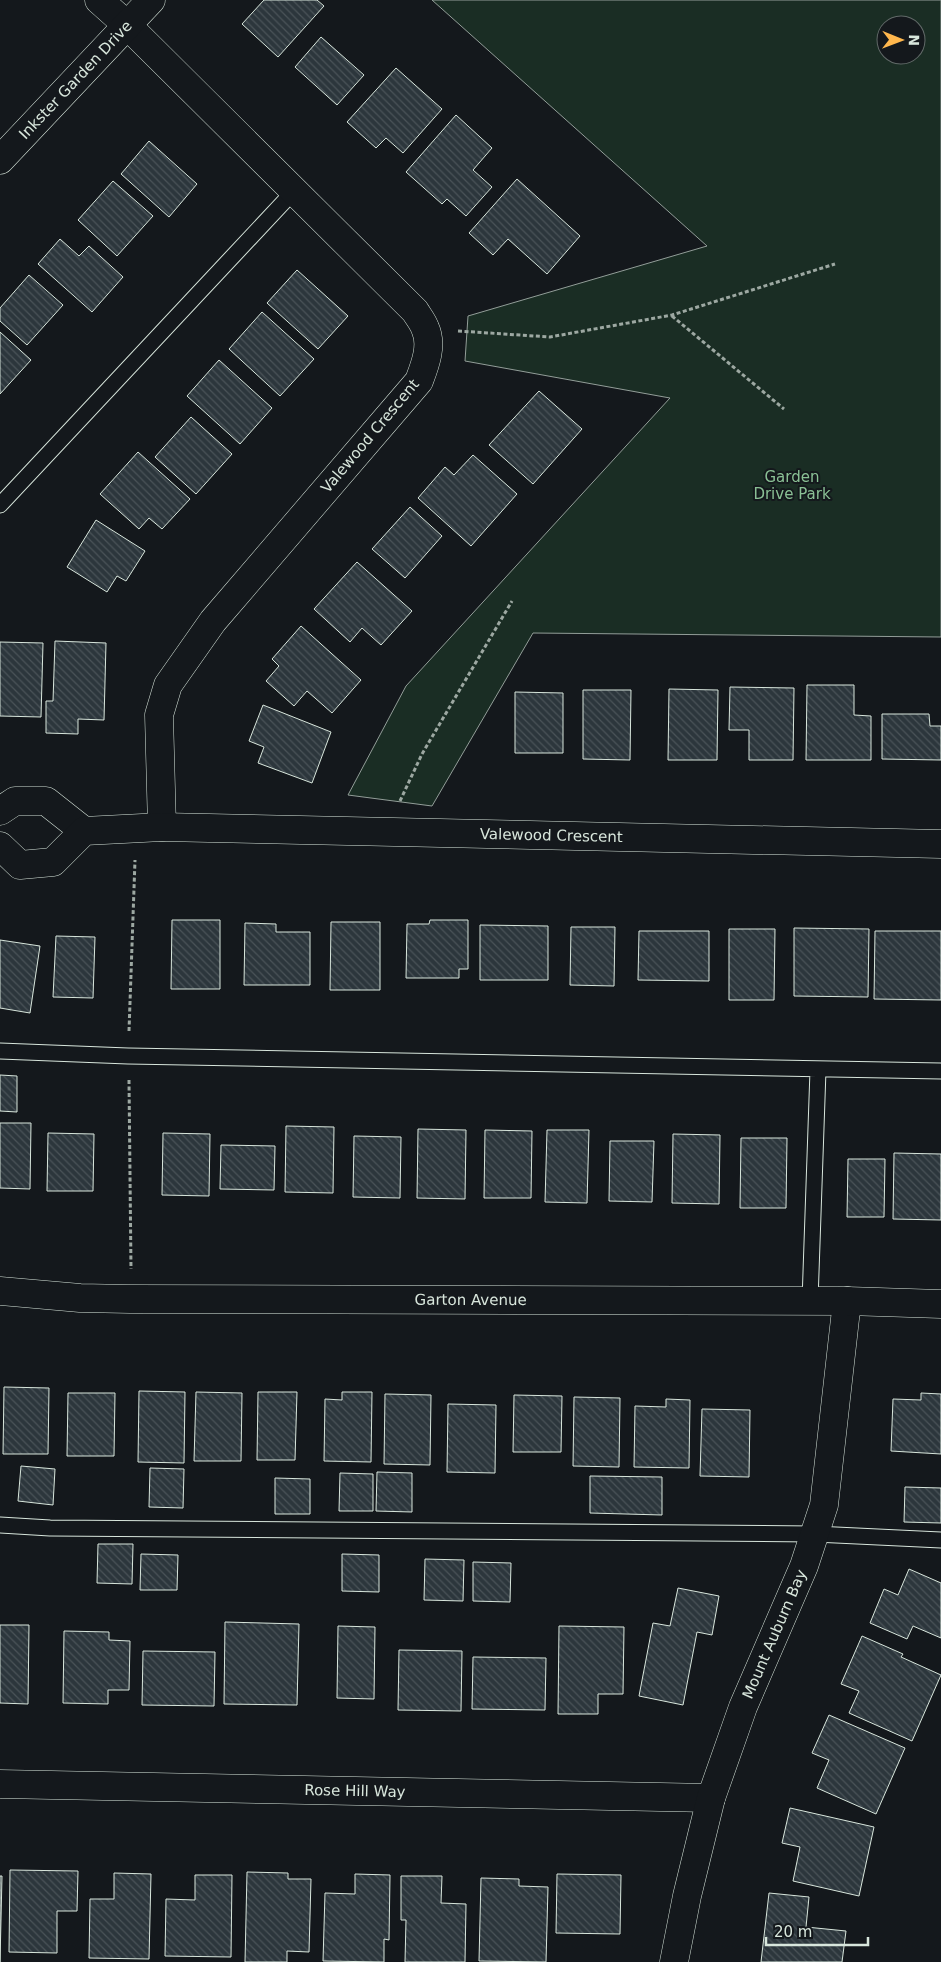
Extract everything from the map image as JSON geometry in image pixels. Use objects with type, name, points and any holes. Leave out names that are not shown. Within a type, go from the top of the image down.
[{"type":"street","points":[[99,0],[127,25],[415,311],[426,329]]},
{"type":"street","name":"Inkster Garden Drive","points":[[0,160],[151,0]]},
{"type":"street","name":"Valewood Crescent","points":[[162,826],[159,715],[168,686],[213,621],[418,381],[427,360],[426,329]]},
{"type":"street","points":[[0,810],[15,801],[46,801],[84,831],[53,862],[20,865],[0,846]]},
{"type":"street","name":"Valewood Crescent","points":[[84,831],[162,826],[941,844]]},
{"type":"street","name":"Garton Avenue","points":[[0,1291],[80,1298],[130,1299],[848,1301],[941,1304]]},
{"type":"street","name":"Mount Auburn Bay","points":[[674,1962],[687,1896],[711,1798],[744,1706],[804,1566],[824,1505],[848,1301]]},
{"type":"street","name":"Rose Hill Way","points":[[0,1784],[711,1798]]},
{"type":"lane","points":[[0,505],[294,191]]},
{"type":"lane","points":[[0,1051],[138,1057],[941,1071]]},
{"type":"lane","points":[[810,1301],[818,1070]]},
{"type":"lane","points":[[0,1525],[60,1528],[815,1534],[941,1540]]},
{"type":"path","points":[[426,329],[550,337],[672,315],[835,264]]},
{"type":"path","points":[[672,315],[784,409]]},
{"type":"path","points":[[386,832],[422,754],[512,601]]},
{"type":"green space","name":"Garden Drive Park","points":[[432,0],[941,0],[941,637],[533,633],[432,806],[348,795],[406,686],[670,398],[465,361],[468,316],[707,246]]},
{"type":"building","points":[[264,0],[317,0],[324,6],[278,57],[242,24]]},
{"type":"building","points":[[321,37],[364,75],[337,105],[295,67]]},
{"type":"building","points":[[396,68],[442,109],[403,153],[386,138],[376,148],[347,122]]},
{"type":"building","points":[[456,115],[492,148],[473,170],[492,187],[466,216],[447,199],[442,204],[406,172]]},
{"type":"building","points":[[149,141],[197,184],[169,217],[121,174]]},
{"type":"building","points":[[517,179],[580,236],[547,274],[508,239],[493,255],[469,233]]},
{"type":"building","points":[[113,181],[153,216],[117,256],[78,220]]},
{"type":"building","points":[[60,239],[79,256],[89,246],[123,277],[92,312],[38,264]]},
{"type":"building","points":[[297,270],[348,316],[318,349],[267,303]]},
{"type":"building","points":[[29,275],[63,305],[27,345],[0,321],[0,308]]},
{"type":"building","points":[[262,312],[314,359],[280,396],[229,349]]},
{"type":"building","points":[[0,332],[31,360],[0,394]]},
{"type":"building","points":[[219,360],[272,408],[240,444],[187,396]]},
{"type":"building","points":[[539,391],[582,429],[533,484],[489,445]]},
{"type":"building","points":[[191,417],[232,454],[196,494],[155,457]]},
{"type":"building","points":[[138,452],[190,499],[162,529],[149,518],[139,529],[100,494]]},
{"type":"building","points":[[473,455],[517,494],[471,546],[418,498],[445,467],[454,475]]},
{"type":"building","points":[[410,507],[442,536],[405,578],[372,549]]},
{"type":"building","points":[[96,520],[145,551],[126,581],[117,576],[107,592],[67,567]]},
{"type":"building","points":[[357,562],[412,611],[381,645],[362,628],[350,642],[314,609]]},
{"type":"building","points":[[301,626],[361,680],[332,713],[307,691],[294,706],[266,681],[279,666],[272,659]]},
{"type":"building","points":[[55,641],[106,643],[104,720],[78,719],[78,734],[46,733],[46,701],[53,701]]},
{"type":"building","points":[[0,642],[43,643],[41,717],[0,716]]},
{"type":"building","points":[[807,685],[854,685],[854,715],[871,716],[871,760],[806,760]]},
{"type":"building","points":[[730,687],[794,688],[793,760],[749,760],[749,730],[729,730]]},
{"type":"building","points":[[669,689],[718,690],[717,760],[668,760]]},
{"type":"building","points":[[583,690],[631,690],[630,760],[583,759]]},
{"type":"building","points":[[515,692],[563,693],[563,753],[515,753]]},
{"type":"building","points":[[263,705],[331,732],[312,783],[258,763],[264,747],[249,741]]},
{"type":"building","points":[[882,714],[929,714],[930,726],[941,726],[941,760],[882,759]]},
{"type":"building","points":[[172,920],[220,920],[220,989],[171,989]]},
{"type":"building","points":[[430,920],[468,920],[468,969],[459,969],[459,978],[406,978],[407,924],[429,924]]},
{"type":"building","points":[[331,922],[380,922],[380,990],[330,990]]},
{"type":"building","points":[[245,923],[276,924],[276,932],[310,932],[310,985],[244,985]]},
{"type":"building","points":[[480,925],[548,926],[548,980],[480,980]]},
{"type":"building","points":[[571,927],[615,927],[614,986],[570,985]]},
{"type":"building","points":[[794,928],[869,929],[868,997],[794,996]]},
{"type":"building","points":[[729,929],[775,929],[774,1000],[729,1000]]},
{"type":"building","points":[[639,931],[709,931],[709,981],[638,980]]},
{"type":"building","points":[[875,931],[941,931],[941,1000],[874,999]]},
{"type":"building","points":[[56,936],[95,937],[93,998],[53,997]]},
{"type":"building","points":[[0,940],[40,946],[30,1013],[0,1008]]},
{"type":"building","points":[[0,1075],[17,1076],[17,1112],[0,1111]]},
{"type":"building","points":[[0,1123],[31,1123],[30,1189],[0,1188]]},
{"type":"building","points":[[286,1126],[334,1127],[333,1193],[285,1192]]},
{"type":"building","points":[[418,1129],[466,1130],[465,1199],[417,1198]]},
{"type":"building","points":[[485,1130],[532,1131],[531,1198],[484,1198]]},
{"type":"building","points":[[547,1130],[589,1130],[587,1203],[545,1202]]},
{"type":"building","points":[[48,1133],[94,1134],[93,1191],[47,1191]]},
{"type":"building","points":[[163,1133],[210,1134],[209,1196],[162,1195]]},
{"type":"building","points":[[673,1134],[720,1135],[719,1204],[672,1203]]},
{"type":"building","points":[[354,1136],[401,1137],[400,1198],[353,1197]]},
{"type":"building","points":[[741,1138],[787,1138],[786,1208],[740,1208]]},
{"type":"building","points":[[610,1141],[654,1141],[652,1202],[609,1201]]},
{"type":"building","points":[[221,1145],[275,1146],[274,1190],[220,1189]]},
{"type":"building","points":[[894,1153],[941,1154],[941,1220],[893,1219]]},
{"type":"building","points":[[848,1159],[885,1159],[884,1217],[847,1217]]},
{"type":"building","points":[[4,1387],[49,1388],[48,1454],[3,1454]]},
{"type":"building","points":[[139,1391],[185,1392],[184,1463],[138,1462]]},
{"type":"building","points":[[196,1392],[242,1393],[241,1461],[194,1461]]},
{"type":"building","points":[[258,1392],[297,1392],[295,1460],[257,1460]]},
{"type":"building","points":[[342,1392],[372,1392],[371,1462],[324,1461],[325,1399],[342,1400]]},
{"type":"building","points":[[68,1393],[115,1393],[114,1456],[67,1456]]},
{"type":"building","points":[[921,1393],[941,1394],[941,1454],[891,1451],[893,1399],[921,1400]]},
{"type":"building","points":[[385,1394],[431,1395],[430,1465],[384,1464]]},
{"type":"building","points":[[514,1395],[562,1396],[561,1452],[513,1452]]},
{"type":"building","points":[[574,1397],[620,1398],[619,1467],[573,1466]]},
{"type":"building","points":[[666,1399],[690,1400],[689,1468],[634,1467],[635,1406],[666,1407]]},
{"type":"building","points":[[448,1404],[496,1405],[495,1473],[447,1472]]},
{"type":"building","points":[[702,1409],[750,1410],[749,1477],[700,1476]]},
{"type":"building","points":[[21,1466],[55,1469],[53,1505],[18,1501]]},
{"type":"building","points":[[150,1468],[184,1469],[183,1508],[149,1507]]},
{"type":"building","points":[[377,1472],[412,1473],[412,1512],[376,1511]]},
{"type":"building","points":[[340,1473],[373,1474],[373,1511],[339,1511]]},
{"type":"building","points":[[590,1476],[662,1477],[662,1515],[590,1513]]},
{"type":"building","points":[[275,1478],[310,1479],[310,1514],[275,1514]]},
{"type":"building","points":[[905,1487],[941,1488],[941,1523],[904,1522]]},
{"type":"building","points":[[98,1544],[133,1544],[132,1584],[97,1583]]},
{"type":"building","points":[[141,1554],[178,1555],[177,1590],[140,1590]]},
{"type":"building","points":[[342,1554],[379,1555],[379,1592],[342,1591]]},
{"type":"building","points":[[425,1559],[464,1560],[463,1601],[424,1600]]},
{"type":"building","points":[[473,1562],[511,1563],[510,1602],[473,1601]]},
{"type":"building","points":[[909,1569],[941,1583],[941,1638],[913,1626],[907,1639],[870,1623],[884,1589],[898,1595]]},
{"type":"building","points":[[678,1588],[719,1596],[712,1635],[697,1632],[683,1705],[639,1696],[653,1623],[670,1626]]},
{"type":"building","points":[[225,1622],[299,1624],[297,1705],[224,1704]]},
{"type":"building","points":[[0,1625],[29,1625],[28,1704],[0,1703]]},
{"type":"building","points":[[338,1626],[375,1627],[374,1699],[337,1698]]},
{"type":"building","points":[[559,1626],[624,1627],[623,1694],[598,1694],[598,1714],[558,1714]]},
{"type":"building","points":[[64,1631],[109,1632],[109,1640],[130,1641],[129,1690],[108,1690],[108,1704],[63,1703]]},
{"type":"building","points":[[862,1636],[903,1654],[901,1657],[941,1675],[912,1741],[849,1713],[859,1691],[841,1684]]},
{"type":"building","points":[[399,1650],[462,1651],[461,1711],[398,1710]]},
{"type":"building","points":[[143,1651],[215,1652],[214,1706],[142,1705]]},
{"type":"building","points":[[473,1657],[546,1658],[545,1710],[472,1709]]},
{"type":"building","points":[[829,1715],[905,1748],[876,1814],[817,1788],[829,1760],[812,1753]]},
{"type":"building","points":[[790,1808],[874,1827],[859,1896],[793,1881],[800,1847],[782,1843]]},
{"type":"building","points":[[10,1870],[78,1871],[77,1911],[57,1911],[57,1953],[9,1952]]},
{"type":"building","points":[[247,1872],[288,1873],[288,1879],[311,1879],[309,1952],[287,1951],[287,1962],[245,1962]]},
{"type":"building","points":[[114,1873],[151,1874],[149,1959],[89,1958],[90,1899],[114,1899]]},
{"type":"building","points":[[355,1874],[390,1875],[389,1940],[384,1939],[384,1962],[323,1961],[325,1893],[355,1894]]},
{"type":"building","points":[[557,1874],[621,1875],[620,1934],[556,1933]]},
{"type":"building","points":[[195,1875],[232,1875],[231,1957],[165,1956],[166,1899],[195,1900]]},
{"type":"building","points":[[0,1876],[2,1876],[0,1962]]},
{"type":"building","points":[[401,1876],[442,1876],[441,1903],[466,1904],[465,1962],[405,1962],[406,1920],[401,1920]]},
{"type":"building","points":[[481,1878],[519,1879],[519,1886],[548,1887],[546,1962],[479,1961]]},
{"type":"building","points":[[769,1893],[809,1897],[806,1927],[846,1931],[842,1962],[761,1962]]}]
